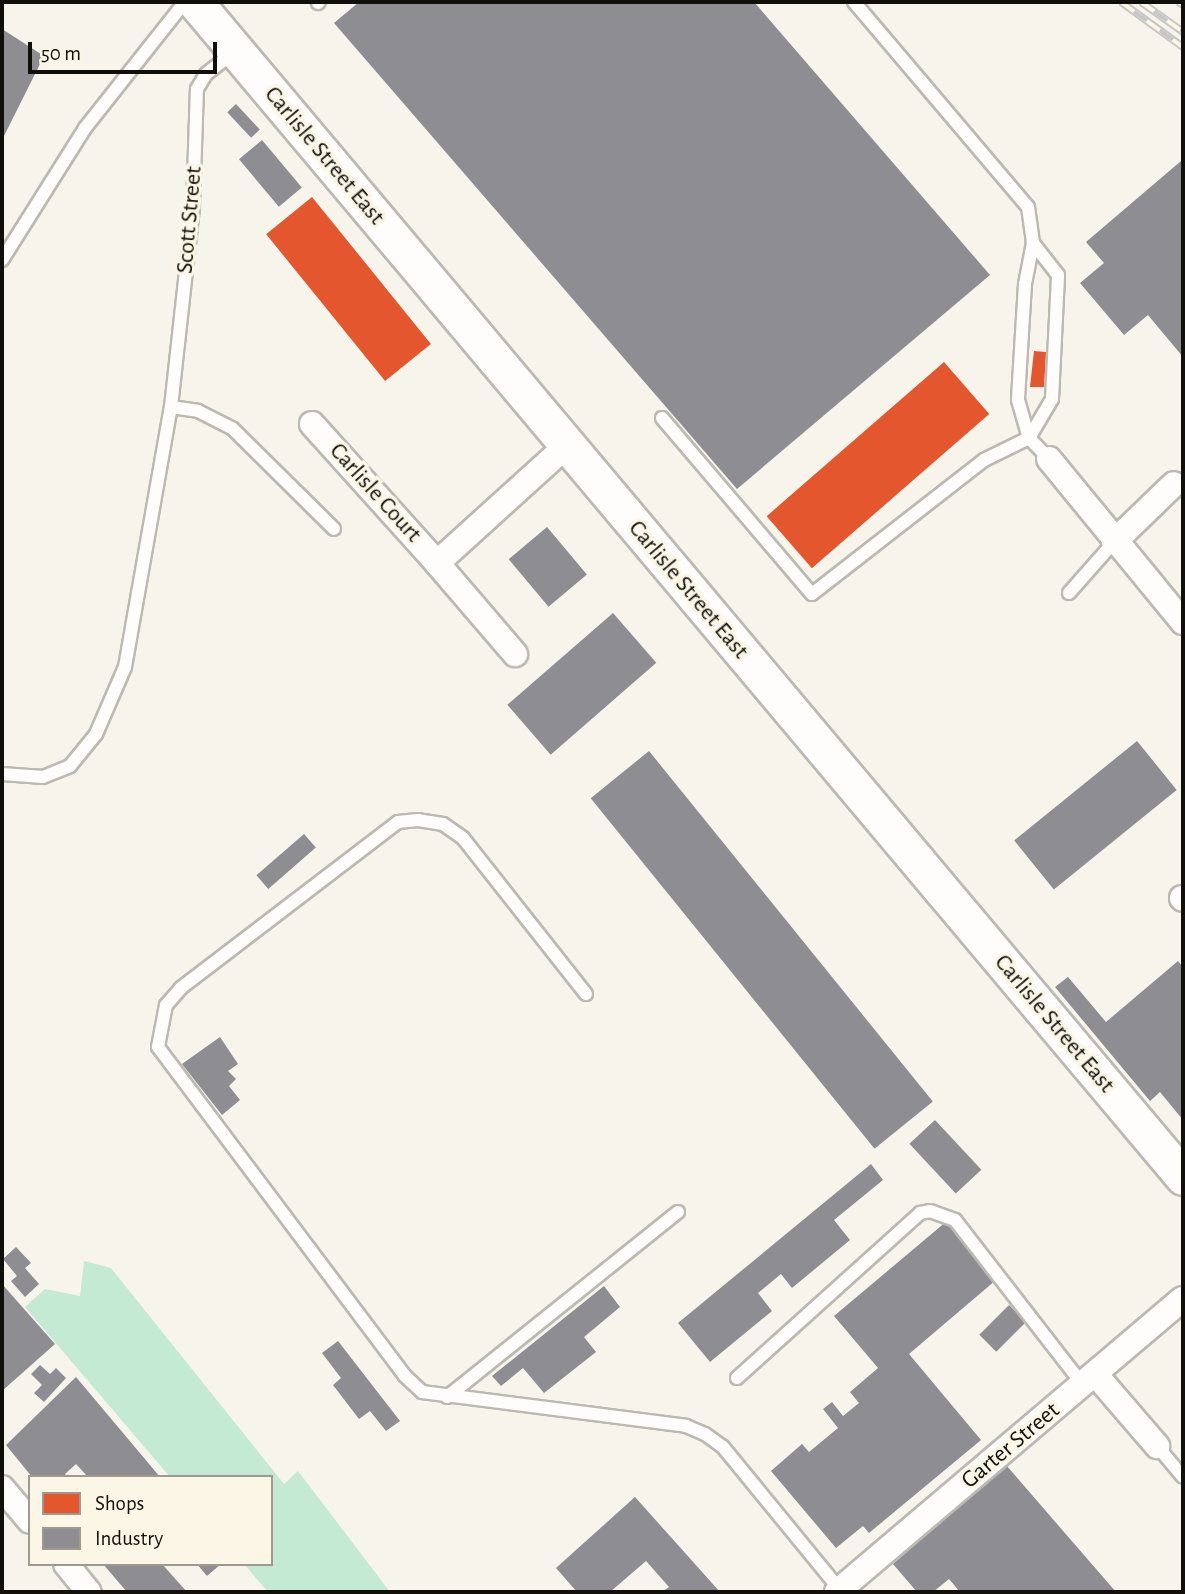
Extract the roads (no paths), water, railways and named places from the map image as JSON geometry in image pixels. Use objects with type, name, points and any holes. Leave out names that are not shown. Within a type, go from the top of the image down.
[{"type":"main road","name":"Carlisle Street East","points":[[195,2],[1183,1177]]},
{"type":"street","name":"Carlisle Court","points":[[312,424],[515,654]]},
{"type":"street","name":"Carlisle Court","points":[[437,563],[567,445]]},
{"type":"street","points":[[1049,459],[1114,542],[1183,622]]},
{"type":"street","points":[[1114,542],[1174,484]]},
{"type":"street","name":"Garter Street","points":[[839,1591],[1183,1299]]},
{"type":"street","points":[[1090,1380],[1157,1446]]},
{"type":"street","points":[[3,1493],[28,1519]]},
{"type":"street","points":[[68,1566],[89,1592]]},
{"type":"lane","points":[[2,260],[85,128],[185,2]]},
{"type":"lane","points":[[854,2],[1028,207],[1033,243],[1025,284],[1018,400],[1029,438],[1049,459]]},
{"type":"lane","name":"Scott Street","points":[[2,774],[43,777],[70,766],[96,734],[125,667],[142,588],[171,407],[193,208],[197,89],[206,74],[236,51]]},
{"type":"lane","points":[[662,418],[812,594],[988,456],[1029,438],[1052,399],[1058,275],[1033,243]]},
{"type":"lane","points":[[171,407],[198,411],[233,429],[334,529]]},
{"type":"lane","points":[[1069,593],[1114,542]]},
{"type":"lane","points":[[586,995],[463,838],[443,824],[418,820],[398,822],[181,988],[166,1005],[158,1047],[167,1064],[405,1376],[422,1392],[686,1426],[705,1434],[723,1447],[839,1591]]},
{"type":"lane","points":[[737,1378],[920,1213],[930,1211],[955,1220],[1090,1380]]},
{"type":"lane","points":[[447,1397],[678,1212]]},
{"type":"lane","points":[[1157,1446],[1183,1477]]},
{"type":"railway","points":[[1121,2],[1183,47]]},
{"type":"railway","points":[[1141,2],[1183,32]]},
{"type":"railway","points":[[1178,2],[1183,5]]}]
